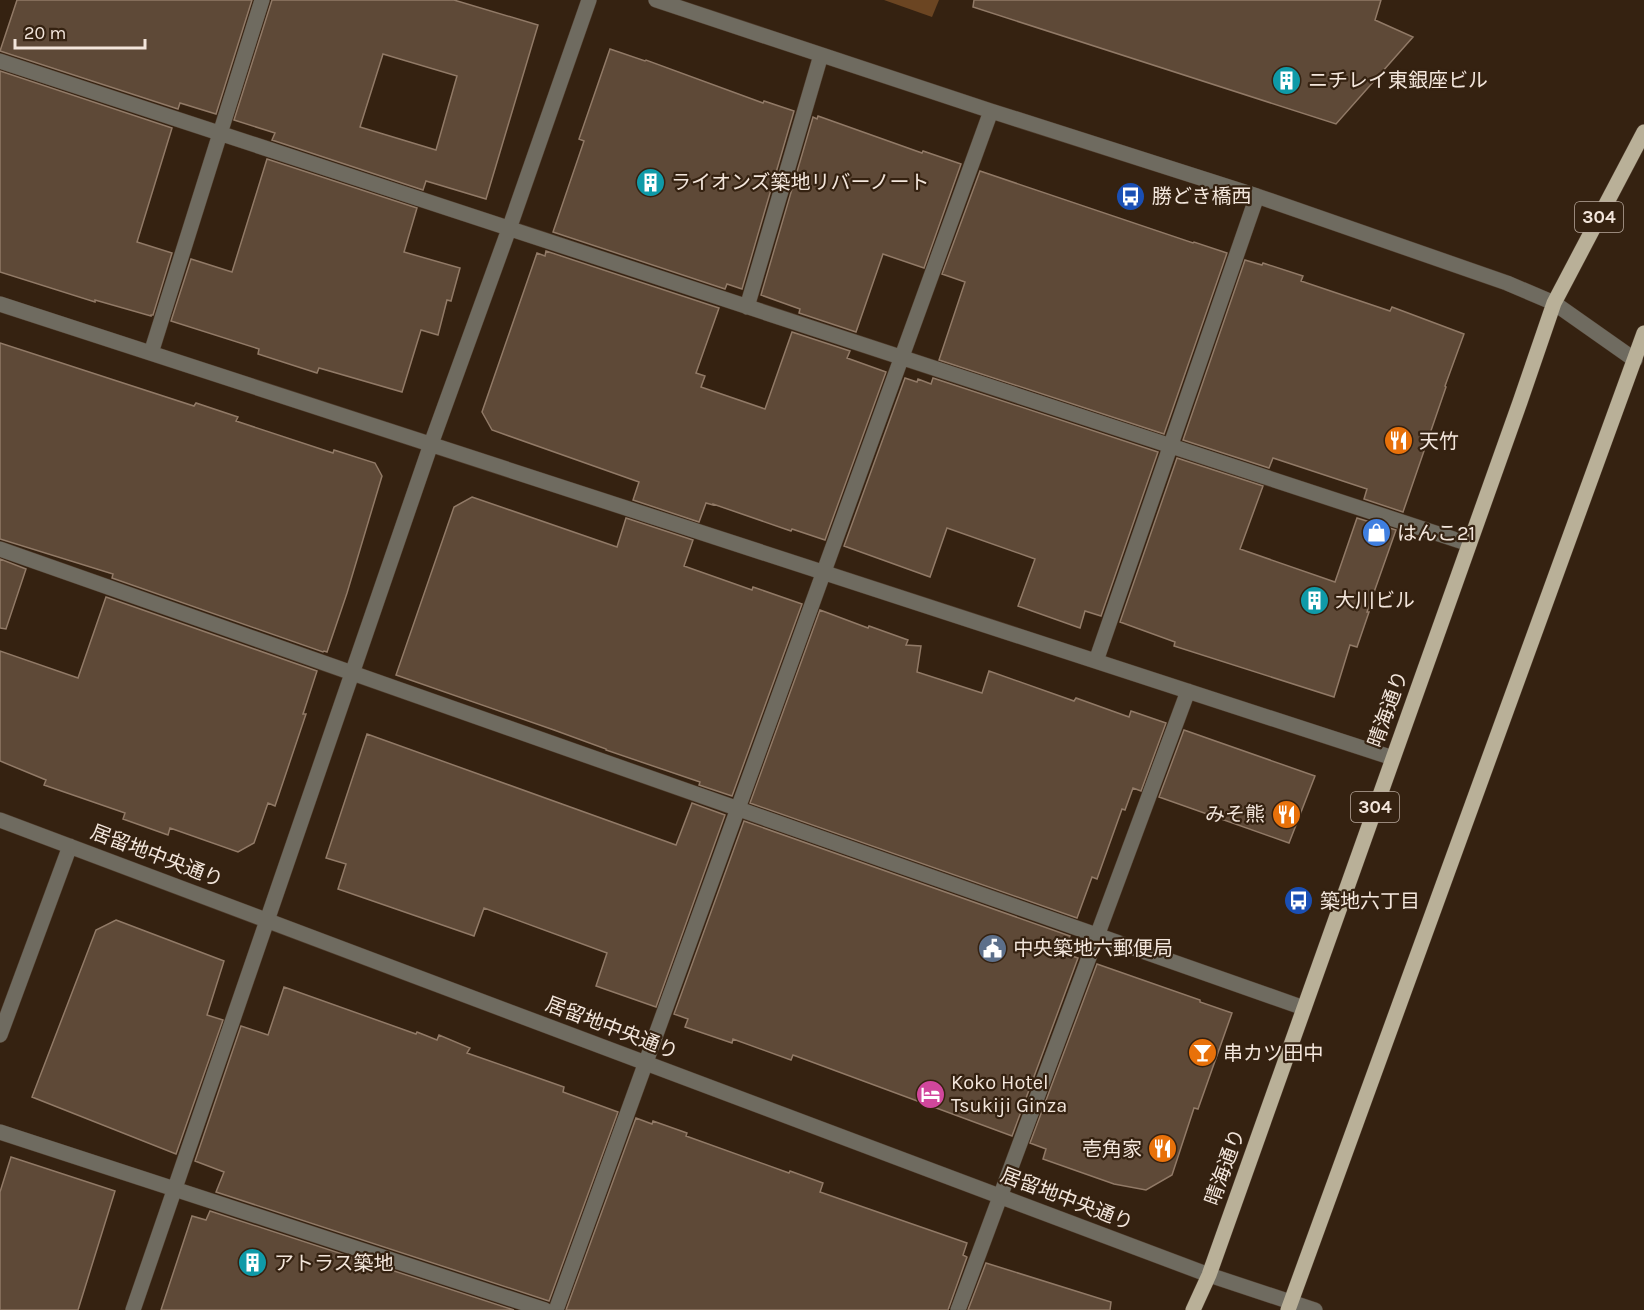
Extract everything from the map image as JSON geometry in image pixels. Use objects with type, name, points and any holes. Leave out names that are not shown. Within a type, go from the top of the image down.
[{"type":"main road","name":"晴海通り","points":[[1193,1310],[1209,1275],[1554,303],[1644,132]]},
{"type":"main road","points":[[1289,1306],[1644,333]]},
{"type":"street","points":[[151,353],[262,0]]},
{"type":"street","points":[[133,1310],[431,444],[589,0]]},
{"type":"street","points":[[656,0],[1257,196],[1507,283],[1554,303],[1635,360]]},
{"type":"street","points":[[747,307],[821,55]]},
{"type":"street","points":[[0,61],[1469,544]]},
{"type":"street","points":[[556,1310],[991,111]]},
{"type":"street","points":[[1096,661],[1257,196]]},
{"type":"street","points":[[0,304],[1393,758]]},
{"type":"street","points":[[0,549],[1304,1008]]},
{"type":"street","points":[[958,1310],[1188,691]]},
{"type":"street","name":"居留地中央通り","points":[[0,820],[1289,1306],[1315,1310]]},
{"type":"street","points":[[0,1035],[70,846]]},
{"type":"street","points":[[0,1132],[545,1310]]},
{"type":"shaded area","points":[[884,0],[939,0],[932,17]]},
{"type":"building","points":[[17,0],[252,0],[216,114],[180,103],[178,109],[0,51]]},
{"type":"building","points":[[272,0],[454,0],[538,25],[486,199],[426,181],[423,190],[272,140],[275,133],[234,120]],"holes":[[[383,54],[457,76],[436,150],[360,127]]]},
{"type":"building","name":"ニチレイ東銀座ビル","points":[[974,0],[1381,0],[1375,20],[1413,37],[1336,124],[973,7]]},
{"type":"building","points":[[610,49],[763,103],[764,101],[794,111],[742,289],[727,284],[725,289],[553,232],[584,141],[579,139]]},
{"type":"building","points":[[0,71],[172,128],[137,242],[172,253],[153,315],[95,300],[95,302],[0,272]]},
{"type":"building","points":[[818,116],[922,153],[923,151],[961,164],[924,268],[883,254],[856,332],[799,313],[800,309],[761,295],[813,117],[817,119]]},
{"type":"building","points":[[267,159],[417,208],[404,252],[460,268],[451,301],[447,300],[438,335],[421,330],[402,392],[319,368],[317,373],[258,354],[259,349],[171,321],[191,259],[232,272]]},
{"type":"building","points":[[980,171],[1227,253],[1164,434],[939,360],[965,282],[942,274]]},
{"type":"building","points":[[546,251],[719,308],[696,373],[705,376],[701,387],[765,409],[792,332],[850,351],[847,358],[886,372],[825,540],[706,503],[699,522],[633,500],[639,482],[492,430],[482,412],[537,253],[545,256]]},
{"type":"building","points":[[1245,260],[1262,265],[1263,263],[1303,276],[1301,281],[1390,311],[1392,307],[1464,334],[1403,512],[1364,499],[1367,489],[1273,458],[1269,468],[1183,440]]},
{"type":"building","points":[[0,343],[194,406],[196,403],[238,417],[236,421],[333,453],[334,450],[375,463],[382,476],[327,652],[112,578],[113,574],[0,539]]},
{"type":"building","points":[[905,378],[917,382],[918,379],[931,384],[933,378],[1158,452],[1101,616],[1085,611],[1080,628],[1018,606],[1035,559],[947,528],[930,577],[844,546]]},
{"type":"building","points":[[1177,458],[1263,486],[1240,549],[1335,582],[1357,518],[1396,530],[1357,647],[1350,645],[1334,697],[1174,646],[1175,642],[1120,622]]},
{"type":"building","points":[[472,497],[617,547],[626,518],[693,540],[684,566],[752,590],[753,587],[802,604],[732,796],[699,785],[700,782],[396,675],[454,507]]},
{"type":"building","points":[[0,559],[26,569],[6,629],[0,628]]},
{"type":"building","points":[[106,597],[317,671],[303,714],[306,714],[275,806],[268,803],[254,843],[238,852],[170,828],[168,835],[123,819],[125,813],[44,785],[46,780],[0,761],[0,651],[78,678]]},
{"type":"building","points":[[820,610],[908,640],[906,645],[921,646],[917,672],[982,693],[989,671],[1074,701],[1076,698],[1129,717],[1131,711],[1166,723],[1141,791],[1133,788],[1125,810],[1122,809],[1097,879],[1092,877],[1077,918],[750,803]]},
{"type":"building","points":[[1184,730],[1315,776],[1289,843],[1159,797]]},
{"type":"building","points":[[367,734],[676,845],[692,803],[725,815],[656,1007],[596,986],[607,953],[484,908],[474,936],[338,889],[346,864],[326,858]]},
{"type":"building","points":[[744,821],[1070,936],[1066,954],[1078,958],[1012,1136],[793,1055],[791,1060],[733,1039],[732,1043],[685,1027],[688,1019],[674,1014]]},
{"type":"building","points":[[116,920],[224,961],[207,1015],[223,1020],[176,1154],[32,1097],[96,930]]},
{"type":"building","points":[[1097,964],[1232,1013],[1198,1109],[1194,1108],[1172,1175],[1146,1190],[1114,1184],[1043,1159],[1046,1149],[1030,1143]]},
{"type":"building","points":[[284,987],[416,1034],[417,1032],[437,1040],[439,1035],[470,1048],[467,1053],[564,1087],[563,1092],[618,1112],[549,1301],[216,1192],[224,1172],[195,1161],[241,1026],[268,1035]]},
{"type":"building","points":[[636,1118],[652,1124],[653,1121],[687,1133],[686,1136],[823,1183],[820,1192],[967,1243],[963,1255],[967,1257],[948,1310],[566,1310]]},
{"type":"building","points":[[11,1157],[115,1191],[78,1310],[0,1310],[0,1192]]},
{"type":"building","name":"アトラス築地","points":[[210,1211],[514,1310],[161,1310],[192,1216],[206,1220]]},
{"type":"building","points":[[986,1263],[1111,1302],[1110,1310],[968,1310]]},
{"type":"place","name":"ニチレイ東銀座ビル","points":[[1287,80]]},
{"type":"place","name":"ライオンズ築地リバーノート","points":[[650,182]]},
{"type":"place","name":"勝どき橋西","points":[[1131,196]]},
{"type":"place","name":"天竹","points":[[1398,441]]},
{"type":"place","name":"はんこ21","points":[[1376,533]]},
{"type":"place","name":"大川ビル","points":[[1314,600]]},
{"type":"place","name":"みそ熊","points":[[1286,814]]},
{"type":"place","name":"築地六丁目","points":[[1299,901]]},
{"type":"place","name":"中央築地六郵便局","points":[[992,948]]},
{"type":"place","name":"串カツ田中","points":[[1202,1053]]},
{"type":"place","name":"Koko Hotel Tsukiji Ginza","points":[[930,1094]]},
{"type":"place","name":"壱角家","points":[[1163,1149]]},
{"type":"place","name":"アトラス築地","points":[[253,1263]]}]
